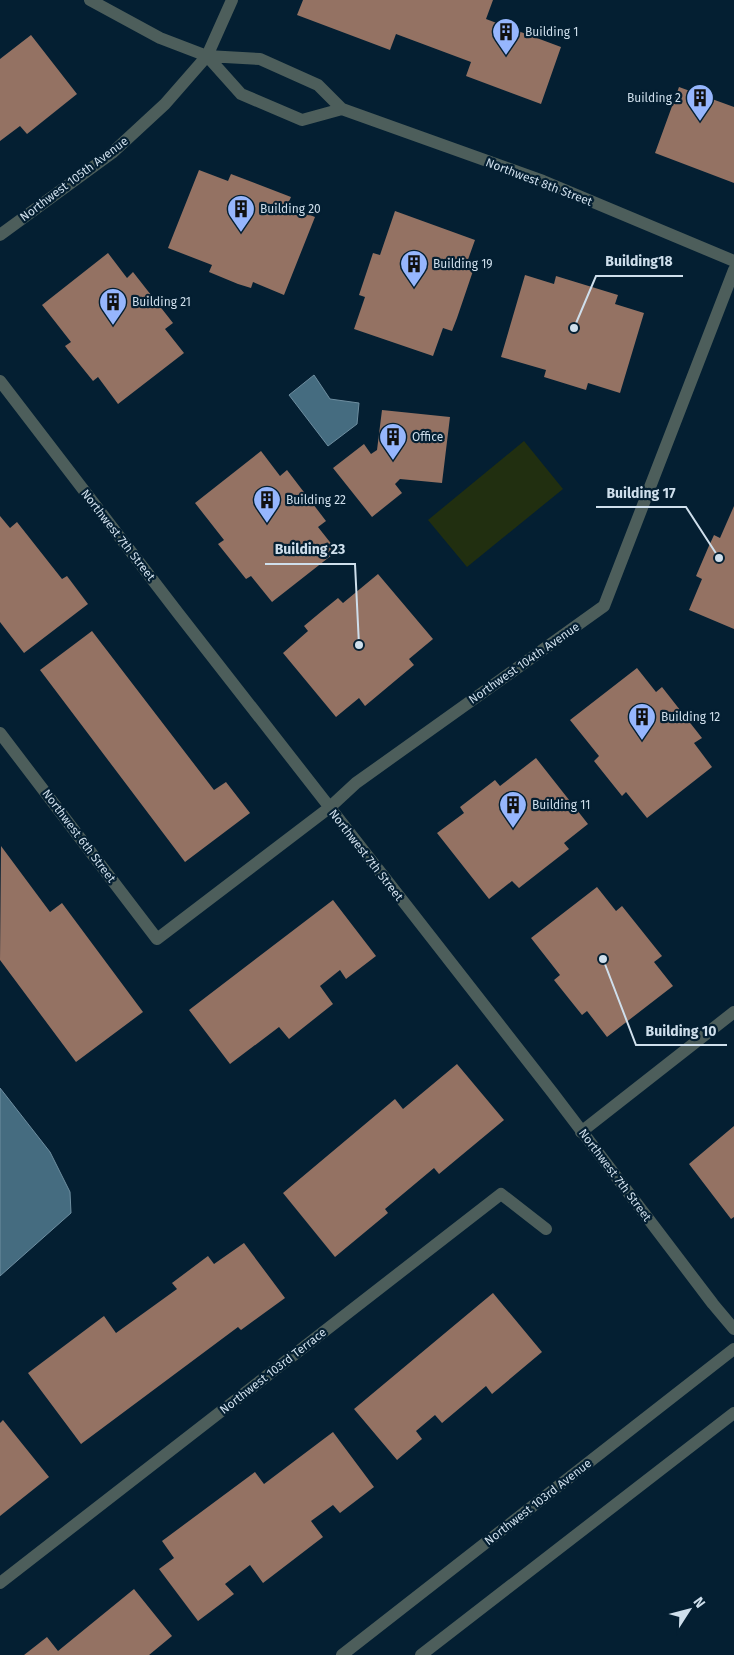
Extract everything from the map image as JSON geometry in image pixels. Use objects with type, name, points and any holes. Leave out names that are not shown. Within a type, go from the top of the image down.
[{"type":"street","name":"Northwest 8th Street","points":[[90,0],[160,38],[207,56],[260,59],[318,85],[342,109],[543,181],[734,261]]},
{"type":"street","name":"Northwest 105th Avenue","points":[[0,235],[112,153],[165,104],[207,56],[232,0]]},
{"type":"street","name":"Northwest 8th Street","points":[[207,56],[241,94],[302,120],[342,109]]},
{"type":"street","name":"Northwest 104th Avenue","points":[[157,939],[329,808],[356,783],[604,606],[734,270]]},
{"type":"street","name":"Northwest 7th Street","points":[[0,381],[86,495],[707,1296],[734,1328]]},
{"type":"street","name":"Northwest 6th Street","points":[[0,733],[157,939]]},
{"type":"street","points":[[581,1132],[734,1012]]},
{"type":"street","name":"Northwest 103rd Terrace","points":[[0,1583],[501,1194],[546,1229]]},
{"type":"street","name":"Northwest 103rd Avenue","points":[[342,1655],[734,1349]]},
{"type":"street","points":[[421,1655],[734,1413]]},
{"type":"green space","points":[[524,441],[563,489],[467,567],[428,520]]},
{"type":"water","points":[[314,375],[330,399],[359,403],[357,424],[328,446],[289,395]]},
{"type":"water","points":[[0,1088],[50,1152],[70,1192],[71,1213],[0,1276]]},
{"type":"building","name":"Building 1","points":[[303,0],[493,0],[486,19],[561,47],[541,104],[466,76],[471,62],[396,34],[390,50],[297,15]]},
{"type":"building","points":[[31,35],[77,94],[27,134],[20,126],[0,141],[0,59]]},
{"type":"building","name":"Building 2","points":[[679,87],[734,107],[734,183],[655,153]]},
{"type":"building","name":"Building 20","points":[[199,170],[228,181],[231,174],[291,197],[287,206],[315,217],[284,295],[253,282],[251,288],[238,284],[209,272],[212,265],[168,248]]},
{"type":"building","name":"Building 19","points":[[395,211],[475,240],[465,268],[473,271],[457,318],[452,331],[443,328],[433,356],[354,329],[365,297],[359,295],[373,253],[380,255]]},
{"type":"building","name":"Building 21","points":[[108,253],[127,278],[133,272],[173,323],[165,329],[184,353],[118,404],[98,377],[93,381],[68,350],[65,346],[71,342],[42,305]]},
{"type":"building","points":[[525,275],[554,284],[556,276],[618,295],[615,304],[644,313],[620,393],[588,383],[586,390],[544,377],[546,370],[501,357]]},
{"type":"building","name":"Office","points":[[382,410],[450,417],[442,483],[400,479],[395,484],[402,493],[372,517],[333,468],[364,444],[371,454],[377,450]]},
{"type":"building","name":"Building 22","points":[[261,451],[280,476],[287,470],[326,521],[318,527],[337,551],[272,602],[251,576],[246,579],[218,544],[224,540],[195,503]]},
{"type":"building","points":[[734,506],[734,629],[689,610],[702,579],[696,576],[708,548],[714,535],[720,538]]},
{"type":"building","points":[[0,516],[10,528],[17,522],[62,579],[67,576],[88,604],[24,653],[0,622]]},
{"type":"building","points":[[378,574],[433,639],[409,659],[414,665],[365,706],[359,698],[336,717],[283,653],[308,631],[304,626],[322,611],[338,598],[343,603]]},
{"type":"building","points":[[92,631],[214,790],[226,782],[250,813],[185,862],[40,670]]},
{"type":"building","name":"Building 12","points":[[637,668],[656,692],[662,687],[702,738],[694,743],[712,767],[647,818],[626,792],[622,796],[594,761],[599,756],[570,720]]},
{"type":"building","name":"Building 11","points":[[536,758],[588,824],[564,843],[569,849],[519,888],[512,881],[489,899],[437,833],[464,813],[460,807],[495,780],[500,786]]},
{"type":"building","points":[[1,846],[50,912],[62,903],[143,1012],[76,1062],[0,960]]},
{"type":"building","points":[[597,887],[616,911],[622,906],[662,956],[654,962],[673,986],[607,1037],[587,1011],[582,1015],[554,980],[560,975],[531,938]]},
{"type":"building","points":[[333,900],[376,956],[346,979],[340,970],[320,986],[333,1004],[289,1039],[279,1027],[230,1064],[189,1010]]},
{"type":"building","points":[[457,1064],[504,1120],[439,1174],[434,1168],[385,1209],[388,1213],[335,1257],[283,1193],[395,1099],[403,1109]]},
{"type":"building","points":[[734,1126],[734,1217],[731,1219],[689,1164]]},
{"type":"building","points":[[244,1243],[285,1298],[241,1330],[238,1327],[81,1444],[28,1373],[104,1316],[116,1333],[177,1289],[172,1283],[208,1256],[214,1264]]},
{"type":"building","points":[[493,1293],[542,1352],[492,1394],[486,1386],[442,1423],[435,1415],[416,1431],[422,1439],[397,1460],[354,1409]]},
{"type":"building","points":[[3,1420],[49,1477],[0,1516],[0,1423]]},
{"type":"building","points":[[333,1432],[374,1487],[340,1513],[333,1505],[311,1521],[323,1537],[263,1583],[250,1565],[225,1584],[234,1594],[198,1621],[159,1569],[174,1558],[162,1541],[255,1472],[264,1484]]},
{"type":"building","points":[[134,1589],[172,1636],[149,1655],[24,1655],[47,1637],[58,1651]]},
{"type":"place","name":"Building 1","points":[[506,56]]},
{"type":"place","name":"Building 2","points":[[700,122]]},
{"type":"place","name":"Building 20","points":[[241,233]]},
{"type":"place","name":"Building 19","points":[[414,288]]},
{"type":"place","name":"Building 21","points":[[113,326]]},
{"type":"place","name":"Building18","points":[[574,328]]},
{"type":"place","name":"Office","points":[[393,461]]},
{"type":"place","name":"Building 22","points":[[267,524]]},
{"type":"place","name":"Building 17","points":[[719,558]]},
{"type":"place","name":"Building 23","points":[[359,645]]},
{"type":"place","name":"Building 12","points":[[642,741]]},
{"type":"place","name":"Building 11","points":[[513,829]]},
{"type":"place","name":"Building 10","points":[[603,959]]}]
